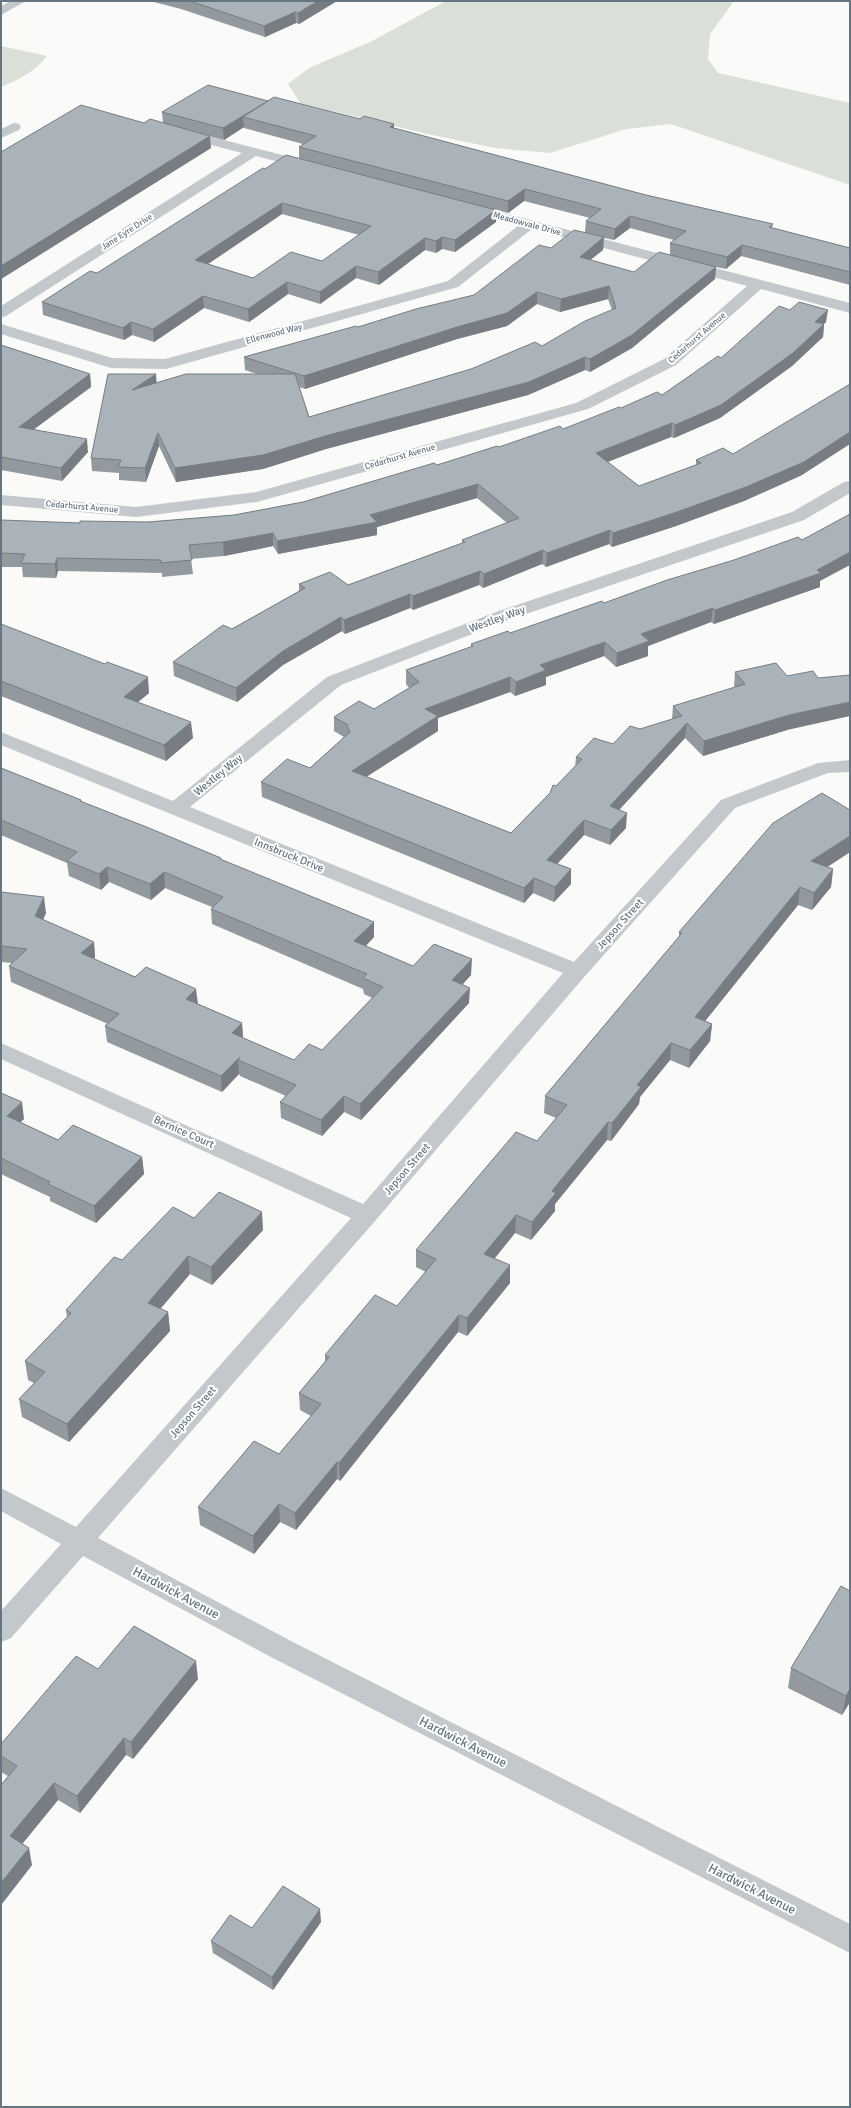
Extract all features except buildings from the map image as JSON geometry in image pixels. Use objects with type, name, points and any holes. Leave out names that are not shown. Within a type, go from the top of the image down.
[{"type":"street","points":[[1,11],[20,1]]},
{"type":"street","points":[[1,134],[14,127]]},
{"type":"street","points":[[166,129],[322,170]]},
{"type":"street","name":"Jane Eyre Drive","points":[[1,313],[253,152]]},
{"type":"street","name":"Meadowvale Drive","points":[[452,204],[850,308]]},
{"type":"street","name":"Ellenwood Way","points":[[1,329],[111,363],[166,364],[453,284],[529,224]]},
{"type":"street","name":"Cedarhurst Avenue","points":[[1,500],[136,512],[257,497],[582,406],[670,362],[758,284]]},
{"type":"street","name":"Westley Way","points":[[175,809],[334,681],[502,616],[798,516],[850,486]]},
{"type":"street","name":"Innsbruck Drive","points":[[1,738],[577,971]]},
{"type":"street","name":"Jepson Street","points":[[1,1630],[366,1215],[577,971],[728,804],[825,767],[850,766]]},
{"type":"street","name":"Bernice Court","points":[[1,1050],[366,1215]]},
{"type":"street","name":"Hardwick Avenue","points":[[1,1499],[279,1648],[850,1939]]},
{"type":"shaded area","points":[[446,1],[734,1],[710,34],[708,59],[718,73],[850,103],[850,185],[671,124],[626,129],[550,153],[495,148],[423,133],[300,103],[288,84],[309,68],[370,42]]},
{"type":"shaded area","points":[[1,46],[47,56],[38,66],[14,82],[1,87]]}]
